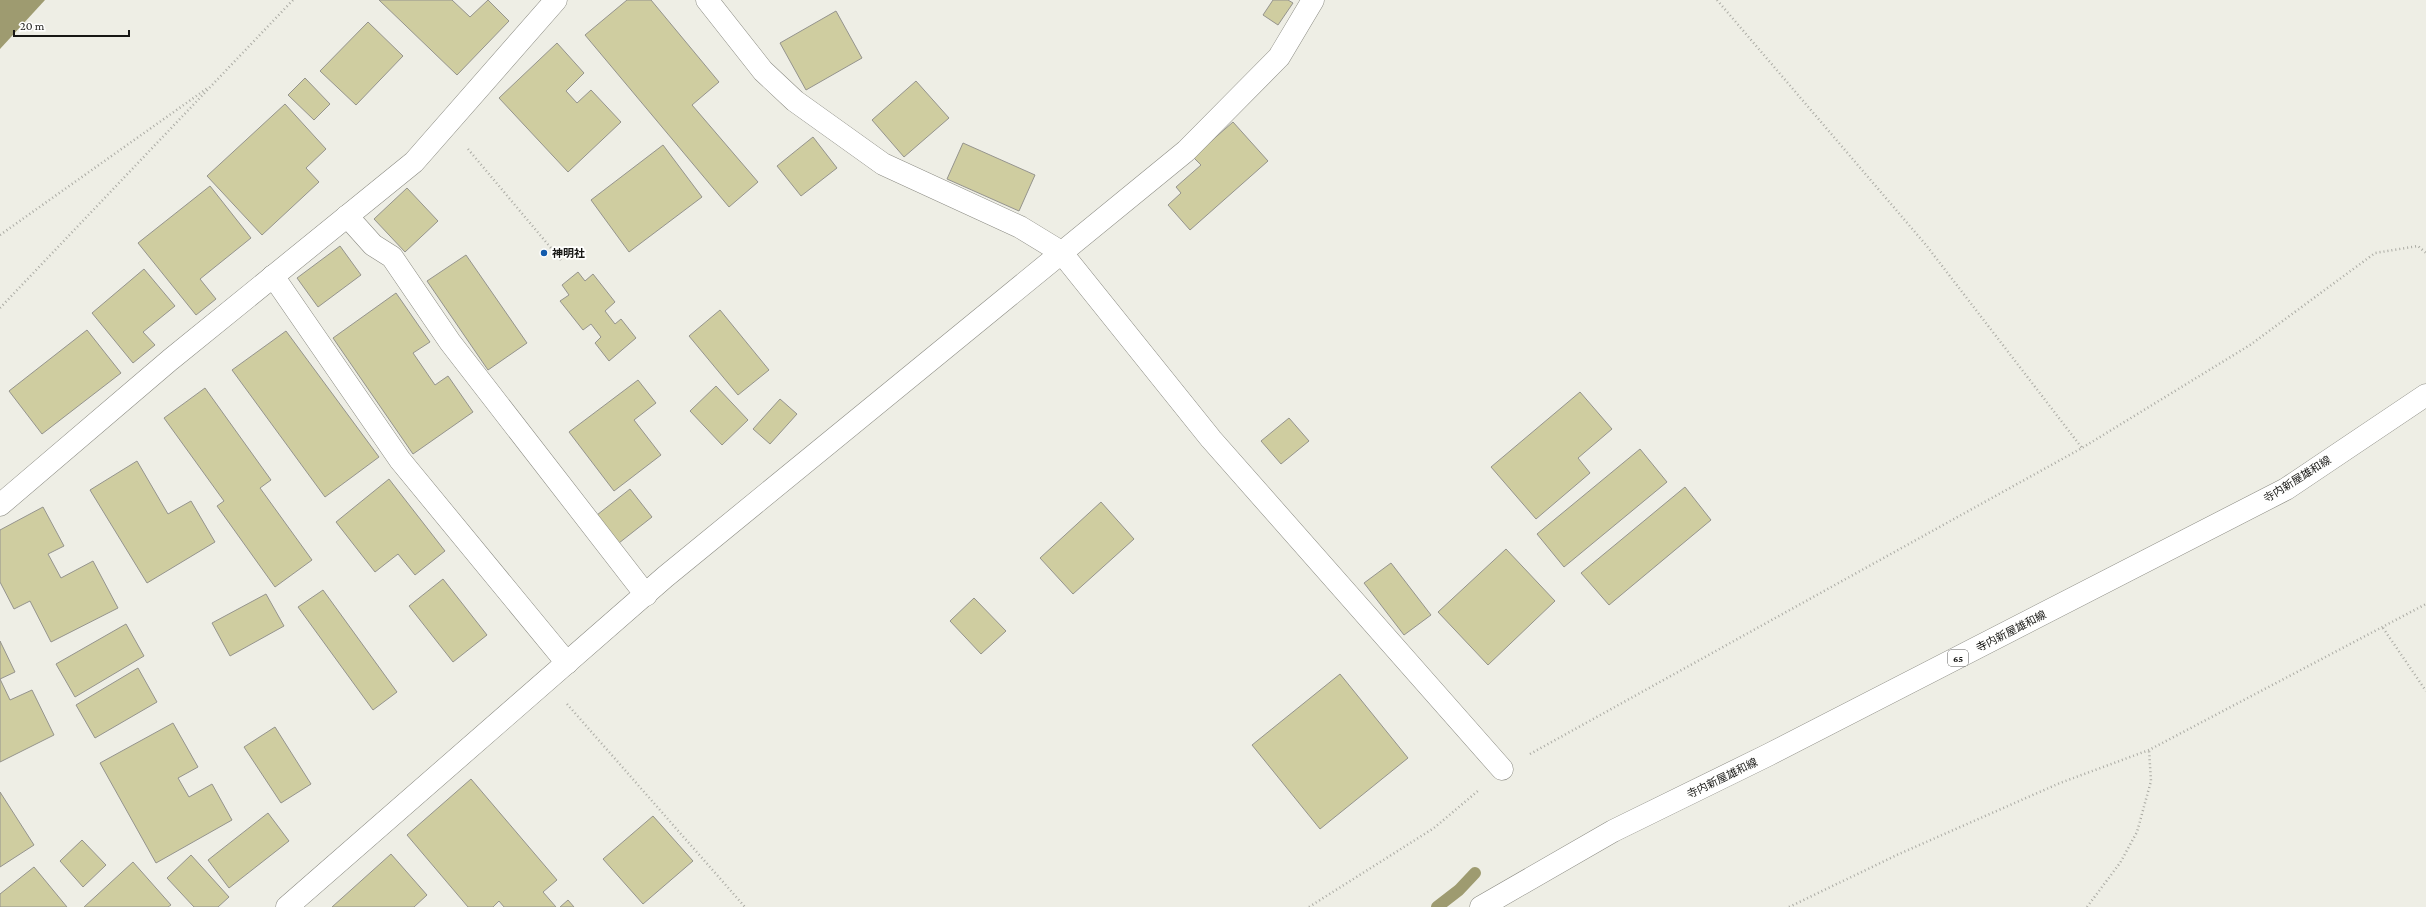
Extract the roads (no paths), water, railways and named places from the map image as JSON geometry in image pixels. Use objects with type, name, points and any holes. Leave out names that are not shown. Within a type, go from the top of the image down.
[{"type":"street","points":[[0,505],[170,360],[414,162],[556,0]]},
{"type":"street","points":[[707,0],[763,71],[789,96],[882,164],[1020,226],[1061,252],[1211,439],[1502,770]]},
{"type":"street","points":[[287,907],[646,595],[1061,252],[1186,151],[1279,57],[1313,0]]},
{"type":"street","points":[[347,216],[373,245],[392,257],[450,342],[646,595]]},
{"type":"street","points":[[274,276],[400,460],[566,664]]},
{"type":"street","name":"寺内新屋雄和線","points":[[1481,907],[1613,831],[1775,752],[2286,489],[2426,395]]},
{"type":"waterway","points":[[1437,907],[1459,890],[1475,873]]},
{"type":"place","name":"神明社","points":[[544,253]]}]
